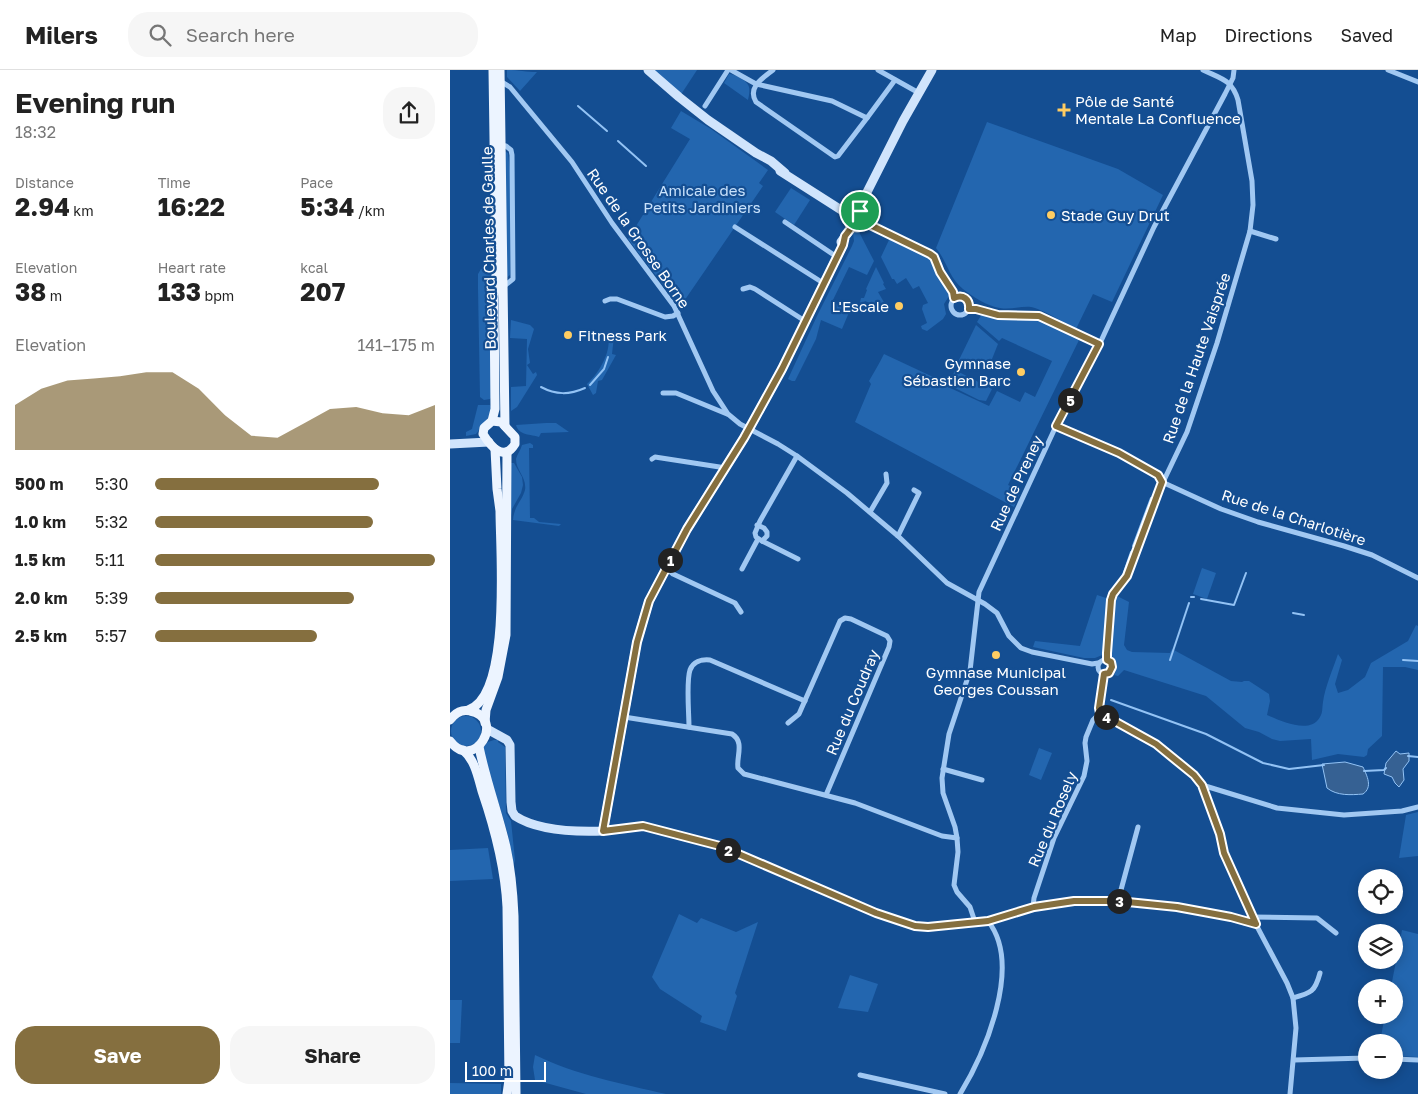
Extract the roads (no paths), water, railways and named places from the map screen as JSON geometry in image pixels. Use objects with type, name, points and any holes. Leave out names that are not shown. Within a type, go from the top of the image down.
[{"type":"main road","name":"Boulevard Charles de Gaulle","points":[[492,421],[495,409],[494,299],[496,274],[493,70]]},
{"type":"main road","name":"Boulevard Charles de Gaulle","points":[[500,70],[505,426]]},
{"type":"main road","points":[[492,421],[497,421],[505,426],[513,434],[516,441],[514,447],[506,452],[500,452],[492,445],[483,432],[487,424],[492,421]]},
{"type":"main road","points":[[451,718],[457,713],[477,706],[484,697],[492,675],[499,643],[500,511],[492,445]]},
{"type":"main road","points":[[455,747],[468,750],[478,747],[485,739],[486,710],[498,677],[506,635],[506,452]]},
{"type":"main road","points":[[468,710],[478,714],[486,726]]},
{"type":"main road","points":[[455,747],[471,759],[498,839],[506,883],[508,922],[508,1070],[506,1094]]},
{"type":"main road","points":[[478,747],[483,771],[506,848],[512,886],[516,1094]]},
{"type":"street","points":[[648,70],[662,89],[676,102],[708,120],[771,161],[785,173],[849,215]]},
{"type":"street","points":[[705,106],[730,70],[756,84],[832,101],[867,118]]},
{"type":"street","points":[[773,70],[756,84],[752,97],[756,102],[834,157],[838,156],[895,80]]},
{"type":"street","points":[[878,70],[919,94]]},
{"type":"street","points":[[860,211],[862,202],[886,155],[932,70]]},
{"type":"street","points":[[1203,70],[1230,84]]},
{"type":"street","name":"Rue de Preney","points":[[974,922],[970,907],[957,892],[954,884],[958,852],[957,838],[943,793],[943,769],[949,734],[970,672],[979,592],[1056,426],[1099,344],[1154,227],[1230,84],[1234,70]]},
{"type":"street","points":[[1388,70],[1418,82]]},
{"type":"street","name":"Rue de la Grosse Borne","points":[[500,80],[510,87],[572,162],[612,223],[678,313],[714,391],[728,414],[749,429],[797,456],[870,512],[947,583],[997,613],[1009,636],[1021,648],[1035,653],[1092,664],[1098,663]]},
{"type":"street","name":"Rue de la Haute Vaisprée","points":[[1107,660],[1109,618],[1113,594],[1127,576],[1162,482],[1179,450],[1199,398],[1250,231],[1253,205],[1252,181],[1238,100],[1235,90],[1230,84]]},
{"type":"street","points":[[852,227],[848,221],[849,215],[855,210],[865,215],[866,222]]},
{"type":"street","points":[[785,222],[834,255]]},
{"type":"street","points":[[866,222],[933,255],[953,292],[954,298],[951,304],[954,313],[963,315],[969,309],[976,309],[998,315],[1039,316],[1099,344]]},
{"type":"street","points":[[852,227],[861,227],[866,222]]},
{"type":"street","points":[[735,227],[820,281]]},
{"type":"street","points":[[804,320],[820,281],[852,227]]},
{"type":"street","points":[[1250,231],[1276,239]]},
{"type":"street","points":[[603,831],[637,642],[652,595],[700,507],[749,429],[843,245],[844,239]]},
{"type":"street","points":[[743,289],[750,287],[756,289],[804,320]]},
{"type":"street","points":[[954,298],[960,296],[966,298],[969,303],[969,309]]},
{"type":"street","points":[[605,301],[616,299],[665,317],[678,313]]},
{"type":"street","points":[[663,393],[676,393],[728,414]]},
{"type":"street","name":"Rue de la Charlotière","points":[[1056,426],[1119,453],[1158,475],[1162,482],[1221,509],[1372,555],[1418,578]]},
{"type":"street","points":[[450,439],[474,438],[483,432]]},
{"type":"street","points":[[450,444],[492,445]]},
{"type":"street","points":[[797,456],[757,525],[755,533],[760,540],[798,559]]},
{"type":"street","points":[[652,459],[655,457],[726,468]]},
{"type":"street","points":[[870,512],[887,482],[886,474]]},
{"type":"street","points":[[898,536],[919,493],[914,490]]},
{"type":"street","points":[[742,569],[760,540],[766,538],[767,533],[764,528],[757,525]]},
{"type":"street","points":[[666,568],[674,574],[735,603],[740,612]]},
{"type":"street","name":"Rue du Coudray","points":[[788,723],[799,714],[840,621],[845,618],[851,619],[884,633],[889,638],[889,647],[826,795]]},
{"type":"street","points":[[688,727],[690,672],[695,664],[703,660],[710,660],[805,701]]},
{"type":"street","points":[[1101,660],[1107,660],[1111,662],[1112,667],[1109,673],[1104,674],[1098,670],[1098,663],[1101,660]]},
{"type":"street","points":[[1104,674],[1099,708],[1100,713],[1156,744],[1194,775],[1202,785],[1220,834],[1224,853],[1252,917],[1272,953],[1293,998],[1296,1028],[1290,1094]]},
{"type":"street","name":"Rue du Rosely","points":[[1034,907],[1035,894],[1054,838],[1084,776],[1087,761],[1086,737],[1093,720],[1100,713]]},
{"type":"street","points":[[624,717],[728,733],[736,736],[739,744],[737,765],[739,771],[744,774],[855,803],[942,836],[957,838]]},
{"type":"street","points":[[486,726],[507,740],[510,745],[511,802],[514,816],[555,829],[587,832],[643,826],[720,846],[817,889],[906,924],[928,927],[988,921],[1034,907],[1074,901],[1118,901],[1177,907],[1231,917],[1256,924]]},
{"type":"street","points":[[485,739],[500,737]]},
{"type":"street","points":[[943,769],[982,780]]},
{"type":"street","points":[[1202,785],[1277,808],[1344,815],[1402,811],[1418,807]]},
{"type":"street","points":[[1118,901],[1138,827]]},
{"type":"street","points":[[1252,917],[1317,918],[1336,933]]},
{"type":"street","points":[[960,1094],[976,1066],[989,1034],[998,1003],[1002,965],[997,935],[988,921]]},
{"type":"street","points":[[1293,998],[1312,992],[1317,986],[1320,973]]},
{"type":"street","points":[[1294,1060],[1358,1058]]},
{"type":"street","points":[[1403,1059],[1418,1060]]},
{"type":"street","points":[[860,1075],[945,1094]]},
{"type":"waterway","points":[[578,106],[607,131]]},
{"type":"waterway","points":[[618,141],[646,166]]},
{"type":"waterway","points":[[590,385],[604,369],[608,357]]},
{"type":"waterway","points":[[541,387],[552,392],[563,393],[585,388]]},
{"type":"waterway","points":[[1133,546],[1151,498]]},
{"type":"waterway","points":[[1123,575],[1131,552]]},
{"type":"waterway","points":[[1201,599],[1234,605],[1246,573]]},
{"type":"waterway","points":[[1106,620],[1110,595]]},
{"type":"waterway","points":[[1170,660],[1189,603]]},
{"type":"waterway","points":[[1293,613],[1304,615]]},
{"type":"waterway","points":[[1403,660],[1418,661]]},
{"type":"waterway","points":[[1111,700],[1206,734],[1263,763],[1289,769],[1324,765]]},
{"type":"waterway","points":[[1408,756],[1418,757]]},
{"type":"waterway","points":[[1364,771],[1384,770],[1386,768]]},
{"type":"place","name":"Pôle de Santé Mentale La Confluence","points":[[1064,110]]},
{"type":"place","name":"Stade Guy Drut","points":[[1051,215]]},
{"type":"place","name":"L'Escale","points":[[899,306]]},
{"type":"place","name":"Fitness Park","points":[[568,335]]},
{"type":"place","name":"Gymnase Sébastien Barc","points":[[1021,372]]},
{"type":"place","name":"Gymnase Municipal Georges Coussan","points":[[996,655]]},
{"type":"park label","name":"Amicale des Petits Jardiniers","points":[[702,198]]}]
